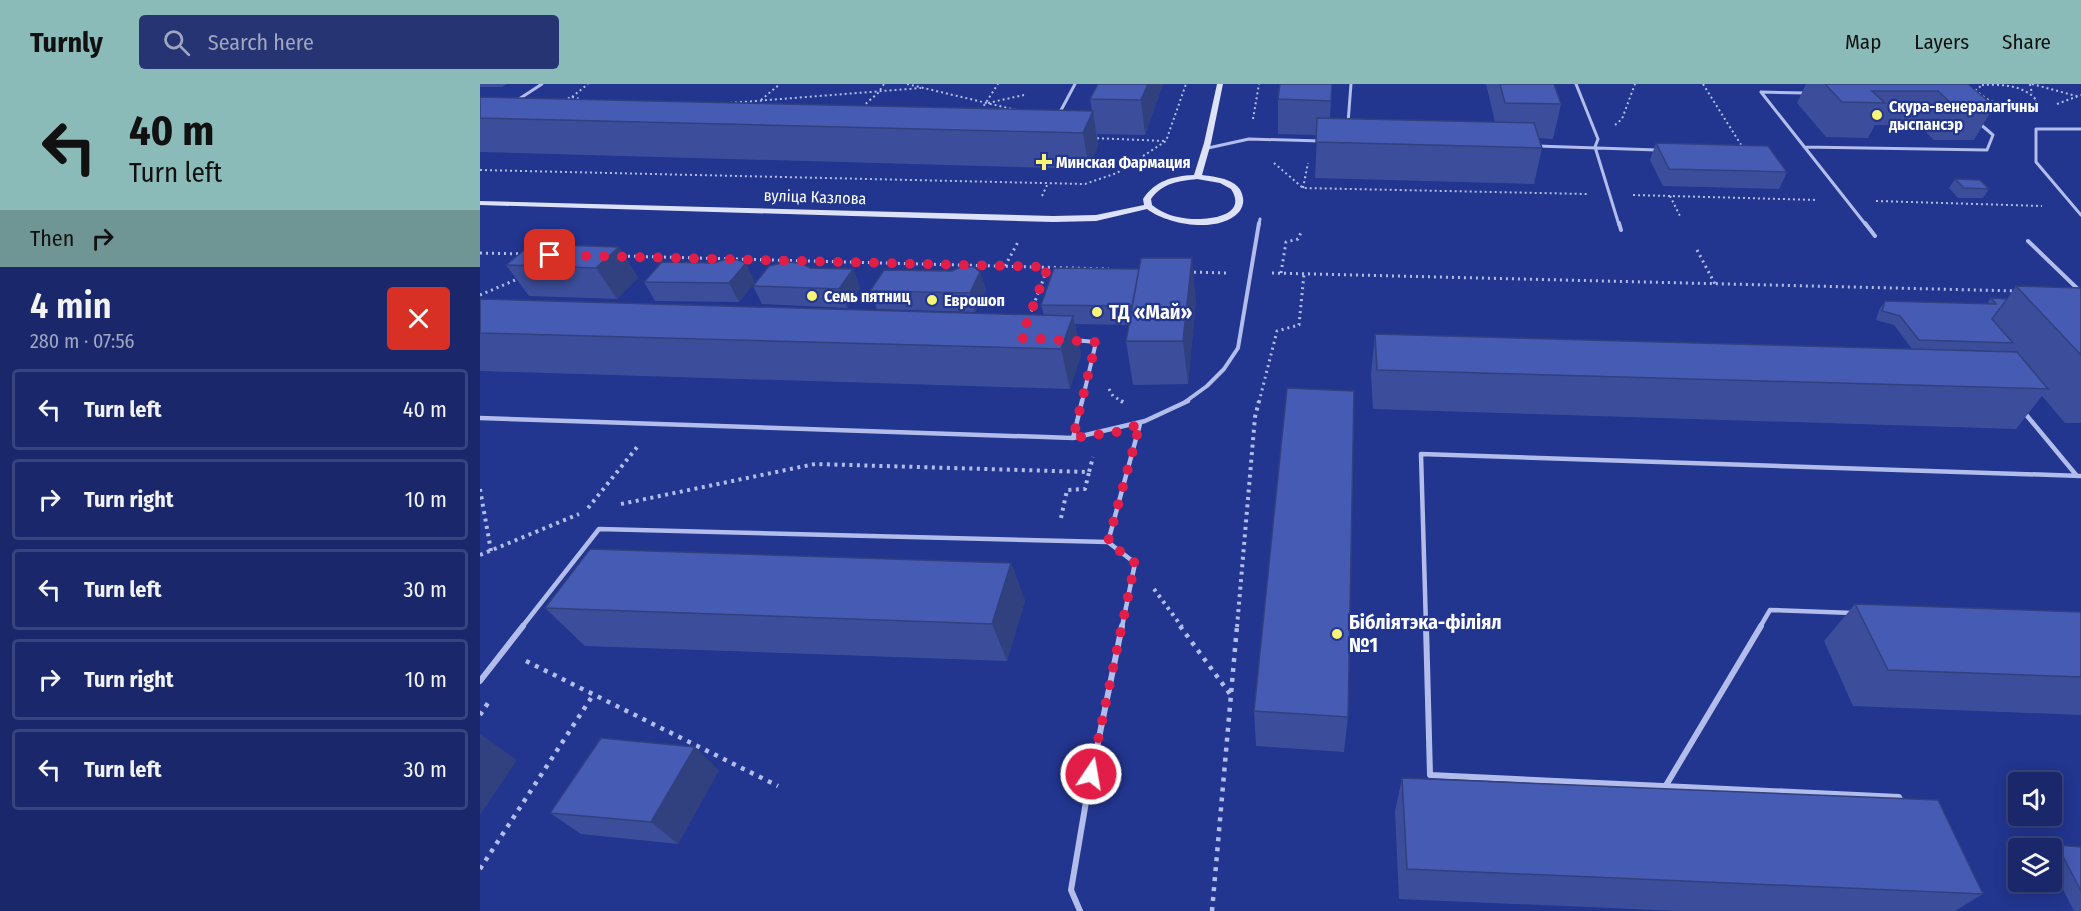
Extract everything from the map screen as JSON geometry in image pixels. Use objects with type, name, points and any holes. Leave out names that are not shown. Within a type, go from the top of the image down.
[{"type":"main road","points":[[1197,177],[1208,148],[1208,137],[1220,84]]},
{"type":"main road","points":[[1197,177],[1212,178],[1234,187],[1239,195],[1239,202],[1235,210],[1223,217],[1206,221],[1188,222],[1158,215],[1148,206],[1147,199],[1159,186],[1170,181],[1197,177]]},
{"type":"main road","name":"вуліца Казлова","points":[[480,203],[1053,219],[1096,219],[1148,206]]},
{"type":"lane","points":[[519,100],[542,84]]},
{"type":"lane","points":[[1056,120],[1075,84]]},
{"type":"lane","points":[[1348,130],[1351,84]]},
{"type":"lane","points":[[1576,84],[1598,139],[1595,147],[1621,230]]},
{"type":"lane","points":[[1808,93],[1761,92],[1875,236]]},
{"type":"lane","points":[[1804,147],[1987,150],[1993,135],[1974,120]]},
{"type":"lane","points":[[2081,129],[2036,129],[2036,162],[2081,215]]},
{"type":"lane","points":[[1208,148],[1249,139],[1325,141]]},
{"type":"lane","points":[[1526,146],[1665,150]]},
{"type":"lane","points":[[480,418],[1073,438],[1117,432],[1190,401],[1210,386],[1227,367],[1238,348],[1260,219]]},
{"type":"lane","points":[[2028,241],[2081,292]]},
{"type":"lane","points":[[1064,340],[1096,342],[1073,438]]},
{"type":"lane","points":[[2016,402],[2079,476]]},
{"type":"lane","points":[[1108,542],[1140,424]]},
{"type":"lane","points":[[1904,807],[1899,797],[1430,775],[1420,454],[2079,476]]},
{"type":"lane","points":[[480,681],[599,530],[1108,542],[1135,563],[1087,796],[1071,890],[1080,911]]},
{"type":"lane","points":[[1665,787],[1770,610],[1865,613]]},
{"type":"path","points":[[572,97],[580,99],[567,106],[558,105],[560,101],[572,97],[588,84]]},
{"type":"path","points":[[757,105],[780,84]]},
{"type":"path","points":[[872,109],[861,109],[884,84]]},
{"type":"path","points":[[990,110],[981,110],[998,84]]},
{"type":"path","points":[[480,170],[1085,184],[1117,172],[1166,141],[1186,84]]},
{"type":"path","points":[[1259,84],[1249,139],[1303,188],[1597,194]]},
{"type":"path","points":[[1598,139],[1622,119],[1635,84]]},
{"type":"path","points":[[1703,84],[1746,154]]},
{"type":"path","points":[[2032,94],[1997,84],[1982,85],[1976,90],[1984,98],[2012,106],[2035,104],[2036,98],[2032,94],[2031,84],[2081,97]]},
{"type":"path","points":[[768,105],[726,103],[921,88]]},
{"type":"path","points":[[987,103],[1024,94]]},
{"type":"path","points":[[1000,111],[1019,111]]},
{"type":"path","points":[[1303,188],[1310,157]]},
{"type":"path","points":[[1040,200],[1048,183]]},
{"type":"path","points":[[1669,196],[1681,218]]},
{"type":"path","points":[[1281,273],[1286,242],[1298,239],[1302,230]]},
{"type":"path","points":[[1005,266],[1022,233]]},
{"type":"path","points":[[1697,250],[1715,284]]},
{"type":"path","points":[[480,253],[527,254]]},
{"type":"path","points":[[622,256],[1119,269]]},
{"type":"path","points":[[1029,317],[1048,267]]},
{"type":"path","points":[[1179,271],[2022,291]]},
{"type":"path","points":[[1212,911],[1255,417],[1277,331],[1299,325],[1304,274]]},
{"type":"path","points":[[480,295],[522,277]]},
{"type":"path","points":[[1112,380],[1109,390],[1113,396],[1122,402],[1133,402]]},
{"type":"path","points":[[1057,541],[1067,490],[1085,489],[1095,451],[1117,432]]},
{"type":"path","points":[[619,505],[815,464],[1089,472]]},
{"type":"path","points":[[480,489],[490,551]]},
{"type":"path","points":[[480,555],[585,512],[596,510]]},
{"type":"path","points":[[1153,588],[1231,696]]},
{"type":"path","points":[[504,651],[778,786]]},
{"type":"path","points":[[480,869],[593,695]]},
{"type":"path","points":[[480,715],[494,696]]},
{"type":"building","points":[[1098,84],[1148,84],[1141,100],[1090,99]]},
{"type":"building","points":[[1280,84],[1332,84],[1331,101],[1278,99]]},
{"type":"building","points":[[1500,84],[1554,84],[1561,104],[1505,103]]},
{"type":"building","points":[[1825,84],[1968,84],[1994,106],[1953,105],[1938,91],[1872,91],[1885,103],[1842,102]]},
{"type":"building","points":[[480,97],[1093,111],[1083,133],[480,118]]},
{"type":"building","points":[[1317,118],[1534,123],[1542,148],[1316,142]]},
{"type":"building","points":[[1656,143],[1768,146],[1787,172],[1669,169]]},
{"type":"building","points":[[1955,179],[1980,180],[1989,189],[1964,188]]},
{"type":"building","points":[[555,238],[561,240],[561,245],[619,247],[596,268],[506,265],[530,245]]},
{"type":"building","points":[[1141,258],[1192,258],[1183,341],[1126,341]]},
{"type":"building","points":[[726,259],[746,263],[729,283],[644,282],[662,262],[714,263]]},
{"type":"building","points":[[786,262],[801,263],[810,268],[853,269],[839,289],[753,286],[769,266]]},
{"type":"building","points":[[961,267],[974,267],[980,272],[970,293],[870,291],[884,270],[952,271]]},
{"type":"building","points":[[1054,268],[1139,269],[1132,306],[1041,305]]},
{"type":"building","points":[[2016,286],[2081,288],[2081,355]]},
{"type":"building","points":[[1991,298],[2007,299],[1992,319],[2013,343],[1919,340],[1900,316],[1882,311],[1885,301],[1996,304]]},
{"type":"building","points":[[480,299],[1073,316],[1061,349],[480,333]]},
{"type":"building","points":[[1375,334],[2017,352],[2048,389],[1377,370]]},
{"type":"building","points":[[1287,388],[1354,391],[1348,717],[1254,711]]},
{"type":"building","points":[[590,549],[1011,563],[992,624],[545,608]]},
{"type":"building","points":[[1855,604],[2081,612],[2081,677],[1888,670]]},
{"type":"building","points":[[601,738],[695,747],[651,822],[550,813]]},
{"type":"building","points":[[1402,778],[1938,800],[1983,894],[1407,869]]},
{"type":"building","points":[[2062,845],[2081,847],[2081,891],[2062,855]]},
{"type":"place","name":"Скура-венералагічны дыспансэр","points":[[1877,115]]},
{"type":"place","name":"Минская Фармация","points":[[1044,162]]},
{"type":"place","name":"Семь пятниц","points":[[812,296]]},
{"type":"place","name":"Еврошоп","points":[[932,300]]},
{"type":"place","name":"ТД «Май»","points":[[1097,312]]},
{"type":"place","name":"Бібліятэка-філіял №1","points":[[1337,634]]},
{"type":"route","points":[[550,255],[1048,267],[1021,338],[1096,342],[1073,438],[1117,432],[1140,424],[1108,542],[1135,563],[1091,774]]}]
